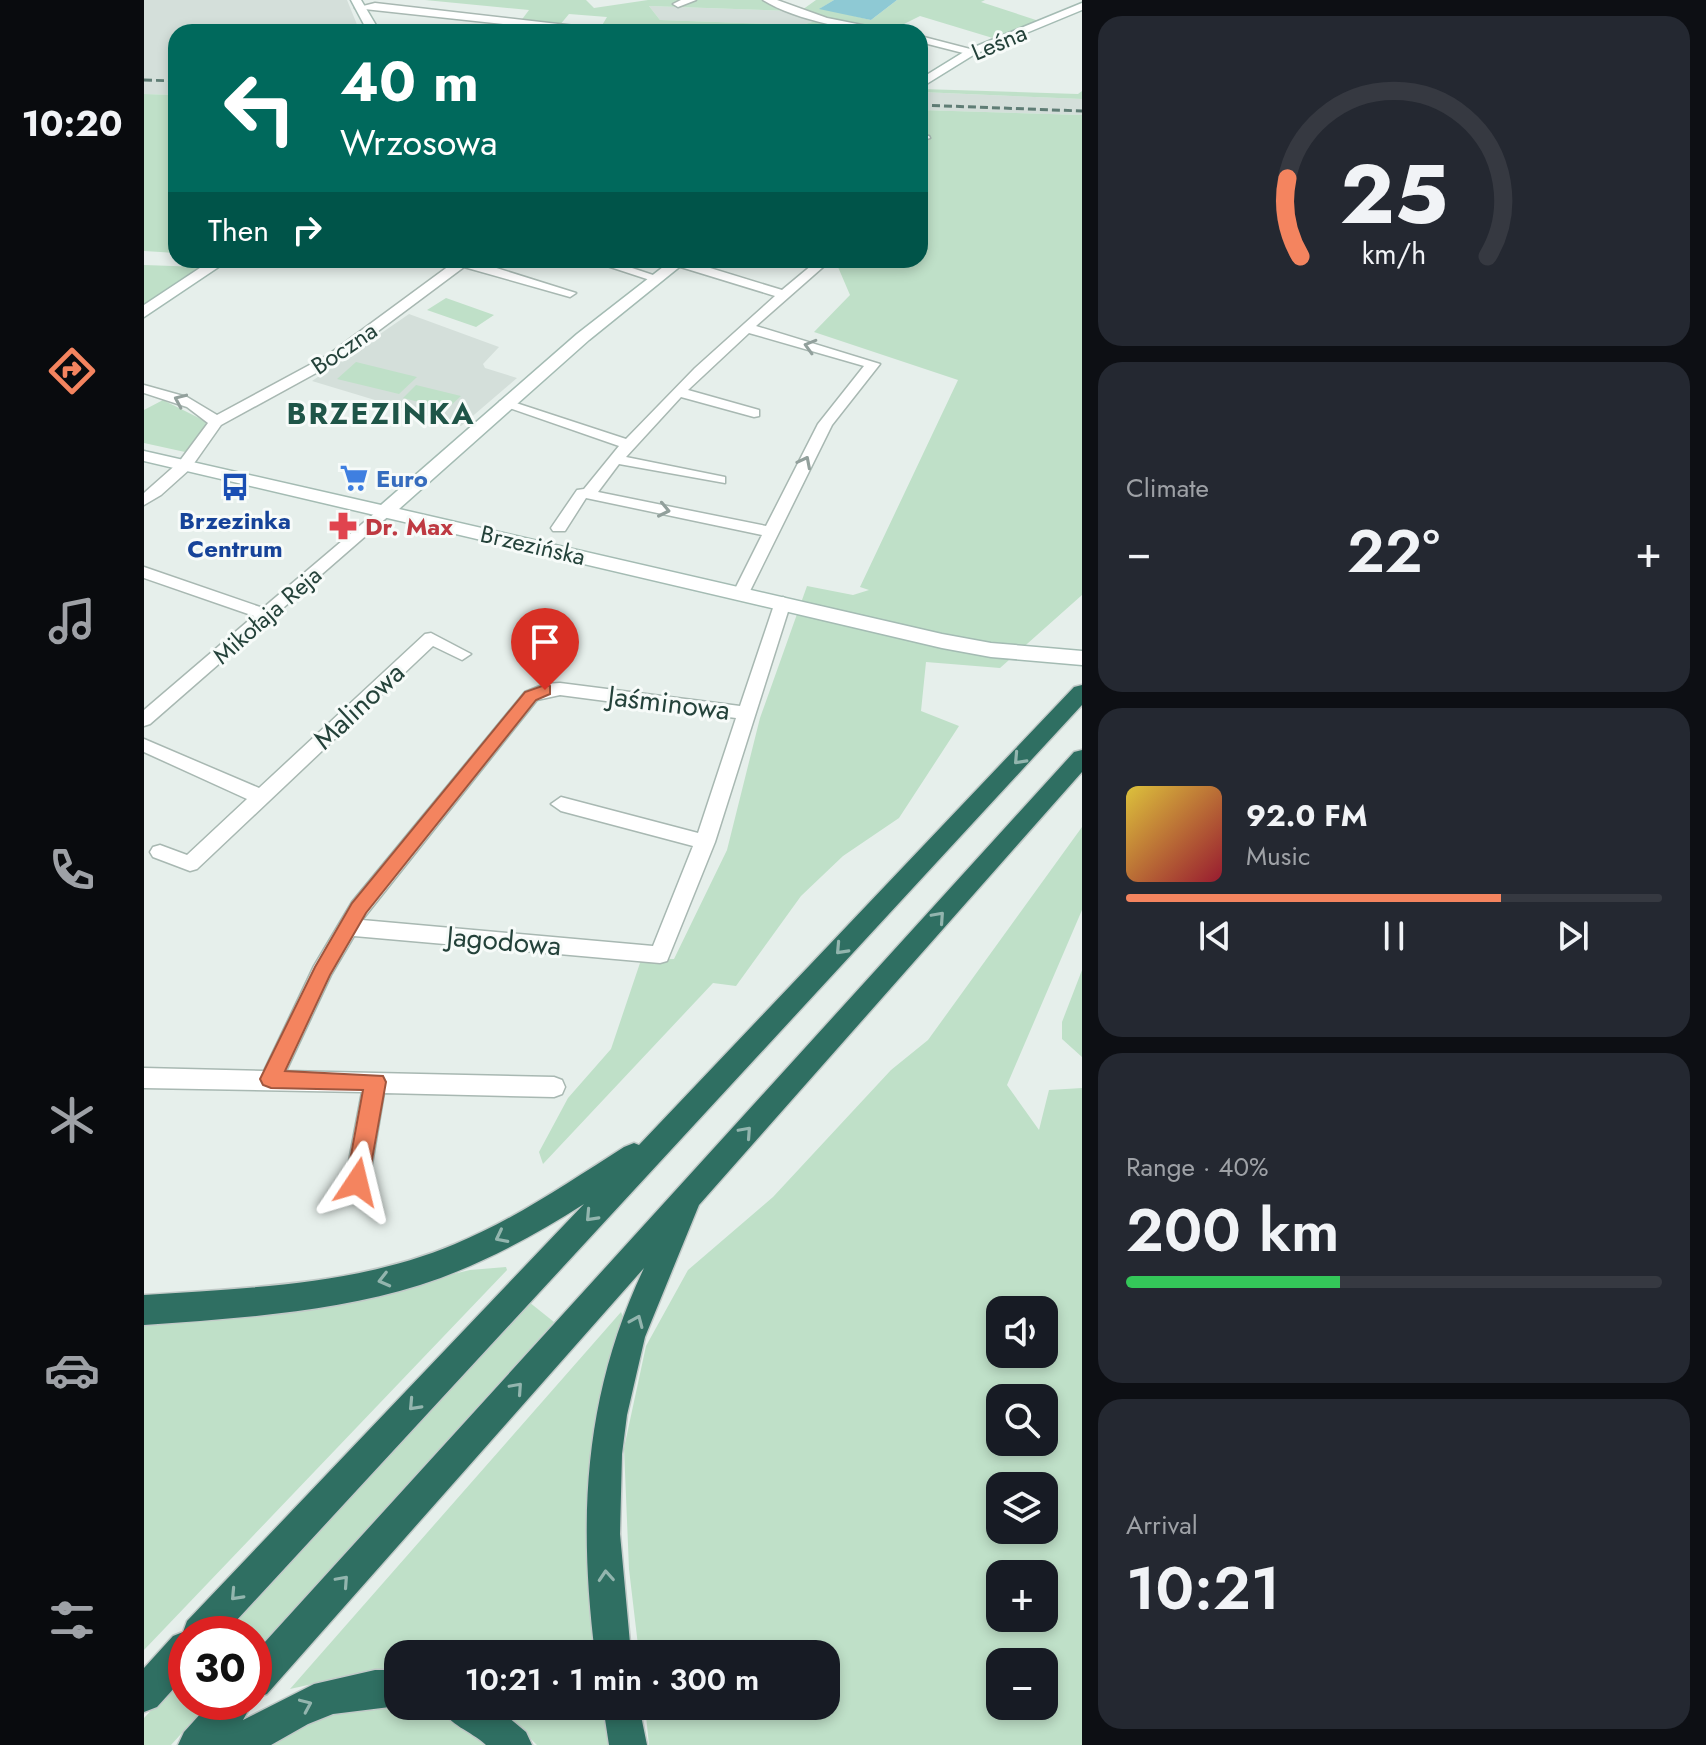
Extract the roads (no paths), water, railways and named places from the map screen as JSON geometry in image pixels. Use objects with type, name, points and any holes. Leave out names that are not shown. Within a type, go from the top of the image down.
[{"type":"highway","points":[[217,1616],[1077,698]]},
{"type":"highway","points":[[272,1661],[1082,758]]},
{"type":"highway","points":[[144,1310],[297,1297],[347,1289],[459,1257],[527,1223],[663,1138]]},
{"type":"highway","points":[[612,1640],[603,1538],[604,1475],[610,1417],[631,1334],[694,1190]]},
{"type":"highway","points":[[144,1694],[168,1668]]},
{"type":"highway","points":[[239,1745],[290,1713],[333,1694],[384,1688]]},
{"type":"highway","points":[[197,1745],[219,1720]]},
{"type":"highway","points":[[484,1720],[513,1745]]},
{"type":"highway","points":[[624,1720],[628,1745]]},
{"type":"street","points":[[678,4],[691,0]]},
{"type":"street","points":[[768,0],[825,20],[847,24]]},
{"type":"street","points":[[358,4],[532,24]]},
{"type":"street","points":[[358,4],[369,24]]},
{"type":"street","name":"Leśna","points":[[928,79],[971,52],[1082,6]]},
{"type":"street","points":[[928,41],[971,52]]},
{"type":"street","points":[[144,312],[210,268]]},
{"type":"street","name":"Boczna","points":[[215,422],[333,358],[455,268]]},
{"type":"street","points":[[487,268],[570,293]]},
{"type":"street","points":[[622,268],[656,278]]},
{"type":"street","name":"Mikołaja Reja","points":[[144,720],[505,404],[670,268]]},
{"type":"street","points":[[702,268],[785,295]]},
{"type":"street","points":[[559,528],[627,444],[747,328],[816,268]]},
{"type":"street","points":[[741,593],[825,424],[873,364],[747,328]]},
{"type":"street","points":[[144,389],[180,400],[209,414],[215,422],[187,466],[144,500]]},
{"type":"street","points":[[680,392],[754,413]]},
{"type":"street","points":[[505,404],[627,444]]},
{"type":"street","name":"Brzezińska","points":[[144,456],[991,650],[1082,658]]},
{"type":"street","points":[[614,459],[720,480]]},
{"type":"street","points":[[585,493],[770,532]]},
{"type":"street","points":[[144,572],[267,615]]},
{"type":"street","points":[[561,804],[705,842],[783,602]]},
{"type":"street","name":"Brzezińska","points":[[919,633],[970,640],[1082,644]]},
{"type":"street","name":"Malinowa","points":[[160,852],[190,864],[431,638],[462,654]]},
{"type":"street","name":"Jaśminowa","points":[[271,1079],[322,972],[359,908],[531,696],[545,690],[560,689],[746,713]]},
{"type":"street","points":[[144,745],[261,797]]},
{"type":"street","name":"Jagodowa","points":[[347,927],[660,955],[705,842]]},
{"type":"street","points":[[144,1078],[554,1087]]},
{"type":"street","points":[[357,1182],[375,1082]]},
{"type":"water","points":[[834,0],[897,0],[871,20],[819,9]]},
{"type":"railway","points":[[144,80],[168,81]]},
{"type":"railway","points":[[928,105],[1082,111]]},
{"type":"place","name":"Euro","points":[[354,478]]},
{"type":"place","name":"Brzezinka Centrum","points":[[235,487]]},
{"type":"place","name":"Dr. Max","points":[[343,526]]},
{"type":"district","name":"BRZEZINKA","points":[[381,413]]}]
